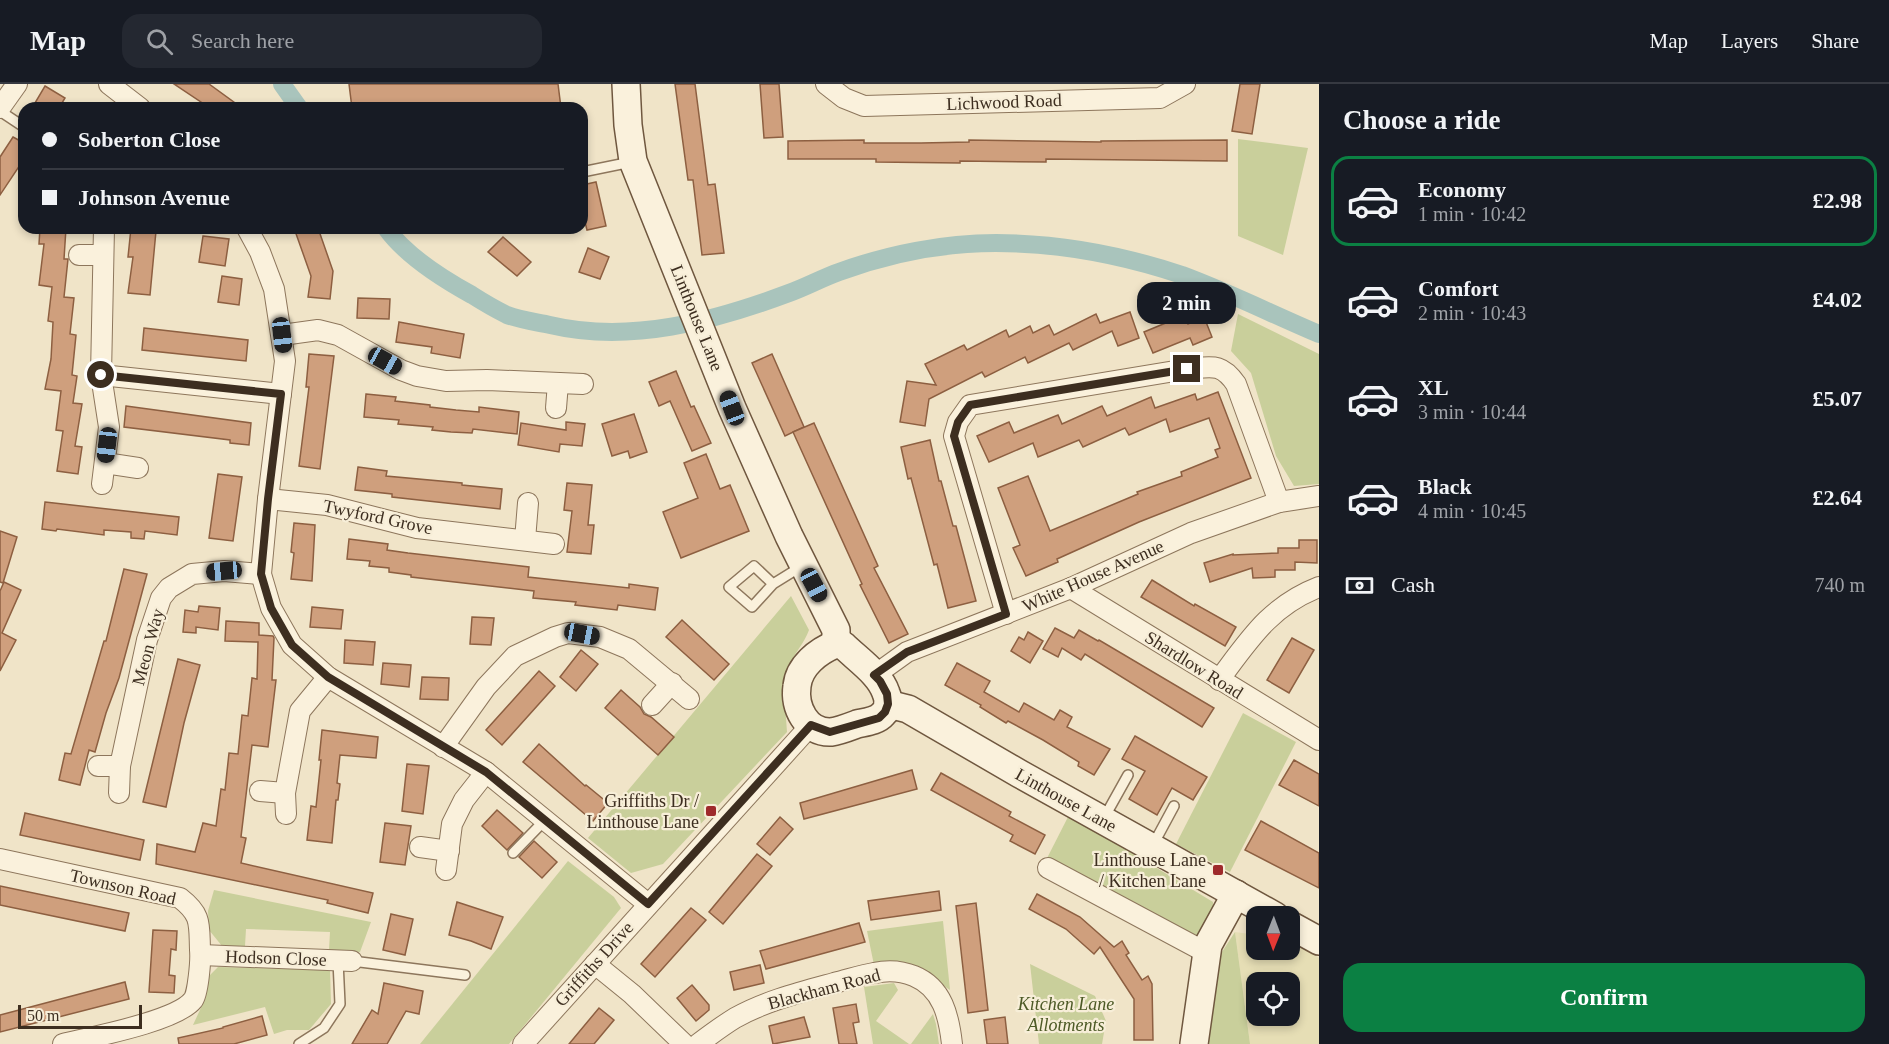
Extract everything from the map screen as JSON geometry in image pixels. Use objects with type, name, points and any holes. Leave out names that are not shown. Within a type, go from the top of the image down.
[{"type":"street","points":[[0,110],[17,84]]},
{"type":"street","points":[[109,84],[132,102]]},
{"type":"street","name":"Linthouse Lane","points":[[626,84],[633,161],[732,408],[789,536],[836,630],[836,644]]},
{"type":"street","name":"Lichwood Road","points":[[826,84],[844,98],[864,106],[1160,98],[1185,84]]},
{"type":"street","points":[[102,483],[109,427],[101,375],[104,234]]},
{"type":"street","points":[[250,234],[260,252],[274,289],[285,362],[261,574],[271,608],[292,645],[328,677],[486,772],[648,904]]},
{"type":"street","points":[[79,255],[103,255]]},
{"type":"street","points":[[282,335],[318,330],[338,335],[401,370],[417,376],[446,381],[487,380],[583,384]]},
{"type":"street","points":[[1006,614],[954,436],[958,422],[970,405],[1216,366],[1228,372],[1236,384],[1279,502]]},
{"type":"street","points":[[101,375],[281,394]]},
{"type":"street","points":[[556,408],[558,383]]},
{"type":"street","points":[[105,463],[138,468]]},
{"type":"street","name":"White House Avenue","points":[[874,675],[907,652],[1071,588],[1191,532],[1279,502],[1319,496]]},
{"type":"street","name":"Twyford Grove","points":[[268,499],[327,505],[417,528],[554,544]]},
{"type":"street","points":[[525,540],[528,503]]},
{"type":"street","name":"Meon Way","points":[[118,793],[120,766],[147,640],[161,598],[169,588],[192,574],[224,571],[261,574]]},
{"type":"street","points":[[1219,680],[1259,627],[1283,605],[1319,587]]},
{"type":"street","name":"Shardlow Road","points":[[1071,588],[1319,740]]},
{"type":"street","points":[[443,747],[486,687],[515,656],[568,633],[600,638],[629,649],[689,699]]},
{"type":"street","points":[[836,644],[843,645],[880,681],[887,694],[888,704],[885,712],[879,718],[830,732],[806,722],[801,714],[796,690],[798,678],[805,665],[818,653],[836,644]]},
{"type":"street","points":[[286,814],[285,793],[300,711],[328,677]]},
{"type":"street","points":[[652,705],[672,683]]},
{"type":"street","name":"Linthouse Lane","points":[[888,704],[908,709],[1257,906]]},
{"type":"street","name":"Griffiths Drive","points":[[523,1044],[811,725]]},
{"type":"street","points":[[98,766],[120,766]]},
{"type":"street","points":[[446,870],[452,824],[464,800],[486,772]]},
{"type":"street","points":[[260,791],[285,793]]},
{"type":"street","points":[[420,847],[449,851]]},
{"type":"street","name":"Townson Road","points":[[0,859],[180,898],[193,908],[197,918],[201,955],[195,998],[186,1007],[167,1017],[63,1044]]},
{"type":"street","points":[[1048,868],[1207,953]]},
{"type":"street","points":[[1194,1044],[1208,945],[1236,894]]},
{"type":"street","points":[[1300,931],[1319,941]]},
{"type":"street","name":"Hodson Close","points":[[201,955],[345,961]]},
{"type":"street","points":[[596,963],[684,1044]]},
{"type":"street","name":"Blackham Road","points":[[698,1044],[735,1018],[756,1008],[875,972],[896,971],[915,977],[931,988],[942,1002],[949,1019],[952,1044]]},
{"type":"lane","points":[[0,110],[18,123]]},
{"type":"lane","points":[[588,171],[633,161]]},
{"type":"lane","points":[[773,584],[754,566],[729,587],[753,607],[773,584],[804,564]]},
{"type":"lane","points":[[1102,820],[1128,775]]},
{"type":"lane","points":[[1152,847],[1174,806]]},
{"type":"lane","points":[[513,854],[545,820]]},
{"type":"lane","points":[[299,1044],[324,1029],[340,1004],[345,961],[465,975]]},
{"type":"shaded area","points":[[1235,932],[1246,934],[1246,960],[1300,960],[1300,945],[1319,958],[1319,1044],[1250,1044],[1248,1026],[1300,1026],[1300,972],[1246,972],[1246,1014]]},
{"type":"green space","points":[[1238,139],[1308,148],[1283,255],[1238,236]]},
{"type":"green space","points":[[1238,314],[1319,354],[1319,484],[1294,486],[1276,456],[1251,373],[1231,351]]},
{"type":"green space","points":[[791,596],[809,630],[787,674],[785,699],[787,732],[663,864],[631,873],[588,838]]},
{"type":"green space","points":[[1243,713],[1296,742],[1230,872],[1176,844]]},
{"type":"green space","points":[[1069,815],[1213,902],[1213,915],[1193,953],[1041,870]]},
{"type":"green space","points":[[568,861],[614,897],[621,908],[509,1044],[420,1044]]},
{"type":"green space","points":[[214,890],[371,922],[360,952],[329,950],[330,932],[246,929],[245,946],[222,946],[209,930],[208,911]]},
{"type":"green space","points":[[943,921],[950,990],[923,972],[874,965],[867,931]]},
{"type":"green space","points":[[1235,932],[1250,1044],[1206,1044],[1220,955]]},
{"type":"green space","name":"Kitchen Lane Allotments","points":[[1030,964],[1095,996],[1106,1021],[1102,1044],[1039,1044]]},
{"type":"green space","points":[[218,967],[330,970],[331,1004],[309,1030],[287,1030],[274,1034],[265,1007],[193,1025],[205,999],[209,976]]},
{"type":"green space","points":[[894,983],[898,990],[876,1021],[909,1044],[873,1044],[864,987]]},
{"type":"green space","points":[[933,1014],[939,1044],[911,1044]]},
{"type":"building","points":[[174,84],[209,84],[234,102],[201,102]]},
{"type":"building","points":[[349,84],[558,84],[560,102],[351,102]]},
{"type":"building","points":[[675,84],[695,84],[708,185],[715,184],[724,253],[702,255],[693,180],[688,180]]},
{"type":"building","points":[[760,84],[779,84],[783,137],[764,138]]},
{"type":"building","points":[[1240,84],[1260,84],[1252,134],[1232,131]]},
{"type":"building","points":[[45,86],[65,98],[63,102],[36,102]]},
{"type":"building","points":[[13,137],[18,140],[18,168],[0,195],[0,157]]},
{"type":"building","points":[[864,140],[864,143],[921,143],[969,142],[969,140],[1101,142],[1227,140],[1227,161],[1046,159],[1046,162],[960,161],[960,163],[876,162],[876,159],[788,159],[788,141]]},
{"type":"building","points":[[596,182],[606,226],[588,230],[588,184]]},
{"type":"building","points":[[40,234],[66,234],[64,259],[68,259],[64,297],[74,298],[70,334],[76,335],[72,375],[77,376],[73,403],[82,404],[75,446],[82,447],[78,474],[57,471],[63,431],[56,430],[61,391],[45,389],[51,359],[53,322],[48,321],[52,287],[39,285],[44,244],[39,244]]},
{"type":"building","points":[[130,234],[156,234],[150,295],[128,293],[133,257],[128,257]]},
{"type":"building","points":[[296,234],[320,234],[333,271],[330,299],[308,297],[311,276]]},
{"type":"building","points":[[203,236],[229,239],[225,266],[199,262]]},
{"type":"building","points":[[503,237],[531,262],[517,276],[488,252]]},
{"type":"building","points":[[588,248],[609,257],[600,279],[579,272]]},
{"type":"building","points":[[222,276],[242,279],[239,305],[218,302]]},
{"type":"building","points":[[358,298],[390,299],[389,319],[357,318]]},
{"type":"building","points":[[1130,312],[1139,338],[1118,346],[1112,331],[1073,350],[1069,343],[1028,363],[1025,357],[985,377],[982,372],[929,399],[925,426],[900,422],[907,381],[936,385],[925,364],[964,345],[967,350],[1006,330],[1009,337],[1030,326],[1033,333],[1049,325],[1054,335],[1096,314],[1100,323]]},
{"type":"building","points":[[1185,315],[1188,324],[1204,317],[1212,337],[1193,345],[1190,338],[1153,353],[1144,332]]},
{"type":"building","points":[[399,322],[464,334],[460,358],[431,353],[432,347],[396,342]]},
{"type":"building","points":[[144,328],[248,340],[246,361],[142,350]]},
{"type":"building","points":[[309,354],[334,356],[320,469],[299,466],[309,387],[306,387]]},
{"type":"building","points":[[772,354],[804,427],[785,436],[752,363]]},
{"type":"building","points":[[676,371],[691,407],[694,406],[711,443],[692,451],[670,401],[659,406],[649,382]]},
{"type":"building","points":[[1218,392],[1251,478],[1139,522],[1057,559],[1058,562],[1026,576],[1013,548],[1020,545],[998,488],[1028,476],[1050,531],[1138,494],[1137,492],[1182,476],[1181,472],[1218,457],[1215,450],[1220,448],[1209,418],[1170,432],[1166,419],[1129,435],[1125,428],[1083,447],[1079,440],[1038,457],[1033,443],[989,462],[977,436],[1009,422],[1014,433],[1058,415],[1062,424],[1102,406],[1107,416],[1151,397],[1155,408],[1195,394],[1197,400]]},
{"type":"building","points":[[366,394],[396,397],[395,401],[430,405],[430,407],[479,412],[479,407],[519,412],[517,434],[473,429],[472,433],[432,430],[433,427],[398,424],[399,420],[364,417]]},
{"type":"building","points":[[126,406],[251,423],[249,445],[230,443],[230,440],[124,427]]},
{"type":"building","points":[[634,414],[647,452],[630,458],[628,451],[612,456],[602,424]]},
{"type":"building","points":[[566,422],[585,424],[582,446],[560,444],[559,452],[518,445],[521,423],[566,430]]},
{"type":"building","points":[[814,423],[878,566],[874,568],[908,634],[889,643],[860,585],[862,584],[793,432]]},
{"type":"building","points":[[930,440],[939,481],[941,481],[953,526],[956,526],[976,601],[948,608],[911,478],[908,479],[901,447]]},
{"type":"building","points":[[706,454],[720,489],[730,485],[749,531],[681,558],[663,512],[698,498],[684,463]]},
{"type":"building","points":[[358,467],[387,471],[386,476],[502,489],[500,509],[392,497],[392,494],[355,490]]},
{"type":"building","points":[[218,474],[242,477],[233,541],[209,538]]},
{"type":"building","points":[[567,483],[592,485],[588,525],[594,525],[591,554],[567,552],[572,511],[564,510]]},
{"type":"building","points":[[45,502],[179,517],[177,535],[145,531],[144,539],[131,538],[131,532],[104,530],[104,535],[42,529]]},
{"type":"building","points":[[294,523],[315,525],[312,581],[291,579]]},
{"type":"building","points":[[0,531],[17,537],[3,583],[0,582]]},
{"type":"building","points":[[349,539],[388,544],[387,550],[529,567],[528,577],[629,588],[629,584],[658,588],[655,610],[618,605],[617,610],[575,605],[576,602],[533,598],[534,591],[411,577],[411,575],[389,572],[389,568],[369,566],[370,561],[347,559]]},
{"type":"building","points":[[1299,540],[1317,540],[1317,563],[1295,562],[1295,570],[1275,570],[1275,577],[1253,578],[1252,568],[1210,582],[1204,563],[1233,554],[1278,553],[1278,548],[1299,548]]},
{"type":"building","points":[[124,569],[147,574],[119,678],[95,752],[89,750],[80,785],[59,780],[65,753],[71,754],[104,641],[106,641]]},
{"type":"building","points":[[1152,580],[1194,606],[1195,604],[1236,627],[1225,646],[1141,597]]},
{"type":"building","points":[[4,582],[21,590],[2,633],[16,640],[0,671],[0,591]]},
{"type":"building","points":[[199,606],[220,608],[218,630],[196,627],[196,633],[183,632],[185,610],[198,612]]},
{"type":"building","points":[[312,607],[343,610],[341,629],[310,627]]},
{"type":"building","points":[[472,617],[494,618],[491,645],[470,644]]},
{"type":"building","points":[[682,620],[729,664],[714,680],[666,637]]},
{"type":"building","points":[[226,621],[259,623],[259,635],[274,638],[272,680],[276,680],[268,747],[252,745],[241,837],[246,838],[241,863],[373,893],[368,913],[327,903],[328,900],[156,864],[157,844],[195,852],[203,823],[216,826],[221,789],[225,790],[229,753],[238,754],[242,715],[248,716],[252,678],[257,679],[258,642],[225,641]]},
{"type":"building","points":[[1055,628],[1074,638],[1079,630],[1099,640],[1214,708],[1202,727],[1085,654],[1081,660],[1062,648],[1058,657],[1043,649]]},
{"type":"building","points":[[1028,632],[1043,641],[1030,663],[1011,651],[1019,637],[1024,640]]},
{"type":"building","points":[[1292,638],[1314,650],[1289,693],[1267,680]]},
{"type":"building","points":[[345,640],[375,642],[373,665],[344,663]]},
{"type":"building","points":[[581,650],[598,664],[576,691],[560,677]]},
{"type":"building","points":[[178,659],[200,665],[184,723],[166,807],[143,802]]},
{"type":"building","points":[[383,663],[411,665],[409,687],[381,684]]},
{"type":"building","points":[[957,663],[990,681],[984,692],[1019,712],[1024,703],[1054,720],[1060,710],[1072,717],[1067,727],[1110,749],[1094,775],[1078,766],[1079,762],[1043,740],[1008,721],[1006,723],[980,707],[981,705],[945,685]]},
{"type":"building","points":[[539,671],[555,686],[502,745],[486,730]]},
{"type":"building","points":[[422,677],[449,678],[448,700],[420,699]]},
{"type":"building","points":[[621,690],[640,707],[644,714],[651,717],[674,737],[658,755],[605,708]]},
{"type":"building","points":[[322,730],[378,737],[376,758],[340,755],[337,783],[340,784],[338,800],[336,800],[332,843],[307,840],[311,806],[316,807]]},
{"type":"building","points":[[1135,736],[1207,777],[1193,800],[1172,788],[1157,815],[1129,799],[1145,771],[1122,759]]},
{"type":"building","points":[[539,744],[585,786],[608,803],[593,821],[523,762]]},
{"type":"building","points":[[1294,760],[1319,774],[1319,806],[1279,785]]},
{"type":"building","points":[[407,764],[429,766],[423,814],[402,811]]},
{"type":"building","points":[[912,770],[917,789],[804,819],[800,803]]},
{"type":"building","points":[[941,773],[1011,812],[1009,816],[1045,835],[1035,854],[1010,841],[1013,835],[931,790]]},
{"type":"building","points":[[497,810],[523,833],[507,850],[482,826]]},
{"type":"building","points":[[25,813],[144,840],[140,860],[20,835]]},
{"type":"building","points":[[780,817],[793,829],[770,855],[757,844]]},
{"type":"building","points":[[1261,821],[1319,853],[1319,888],[1245,850]]},
{"type":"building","points":[[385,823],[411,826],[405,865],[380,862]]},
{"type":"building","points":[[534,841],[557,862],[542,878],[519,857]]},
{"type":"building","points":[[757,854],[772,866],[723,924],[709,912]]},
{"type":"building","points":[[0,886],[129,913],[125,931],[0,905]]},
{"type":"building","points":[[939,891],[941,910],[871,920],[868,901]]},
{"type":"building","points":[[1037,894],[1080,917],[1114,947],[1122,941],[1129,953],[1126,955],[1142,980],[1148,976],[1152,984],[1153,1040],[1134,1040],[1134,999],[1100,947],[1094,954],[1066,929],[1029,909]]},
{"type":"building","points":[[457,902],[503,917],[491,949],[449,935]]},
{"type":"building","points":[[976,903],[988,1010],[968,1013],[956,906]]},
{"type":"building","points":[[691,908],[706,920],[655,977],[641,964]]},
{"type":"building","points":[[391,914],[413,919],[405,955],[383,950]]},
{"type":"building","points":[[859,923],[865,942],[766,969],[760,951]]},
{"type":"building","points":[[153,930],[177,931],[176,950],[171,949],[169,975],[175,976],[174,993],[149,992]]},
{"type":"building","points":[[760,965],[764,983],[734,990],[730,972]]},
{"type":"building","points":[[125,982],[129,999],[0,1032],[0,1015]]},
{"type":"building","points":[[384,983],[423,991],[419,1014],[406,1011],[387,1044],[352,1044],[372,1010],[378,1014]]},
{"type":"building","points":[[692,985],[709,1005],[709,1010],[696,1021],[677,998]]},
{"type":"building","points":[[856,1004],[859,1022],[853,1023],[857,1044],[839,1044],[833,1008]]},
{"type":"building","points":[[599,1008],[614,1020],[594,1044],[569,1044]]},
{"type":"building","points":[[262,1016],[267,1035],[234,1044],[179,1044],[178,1038]]},
{"type":"building","points":[[804,1017],[810,1037],[773,1044],[769,1026]]},
{"type":"building","points":[[1005,1017],[1008,1044],[987,1044],[984,1020]]},
{"type":"waterway","points":[[282,84],[295,102]]},
{"type":"waterway","points":[[391,234],[425,266],[503,313],[523,320],[580,330],[611,332],[671,327],[760,303],[839,272],[877,260],[936,247],[996,243],[1067,248],[1113,256],[1159,268],[1216,289],[1319,334]]},
{"type":"place","name":"Griffiths Dr / Linthouse Lane","points":[[711,811]]},
{"type":"place","name":"Linthouse Lane / Kitchen Lane","points":[[1218,870]]},
{"type":"route","points":[[101,375],[281,394],[261,574],[271,608],[292,645],[328,677],[486,772],[648,904],[811,725],[830,732],[879,718],[885,712],[888,704],[887,694],[874,675],[907,652],[1006,614],[954,436],[958,422],[970,405],[1187,369]]}]
